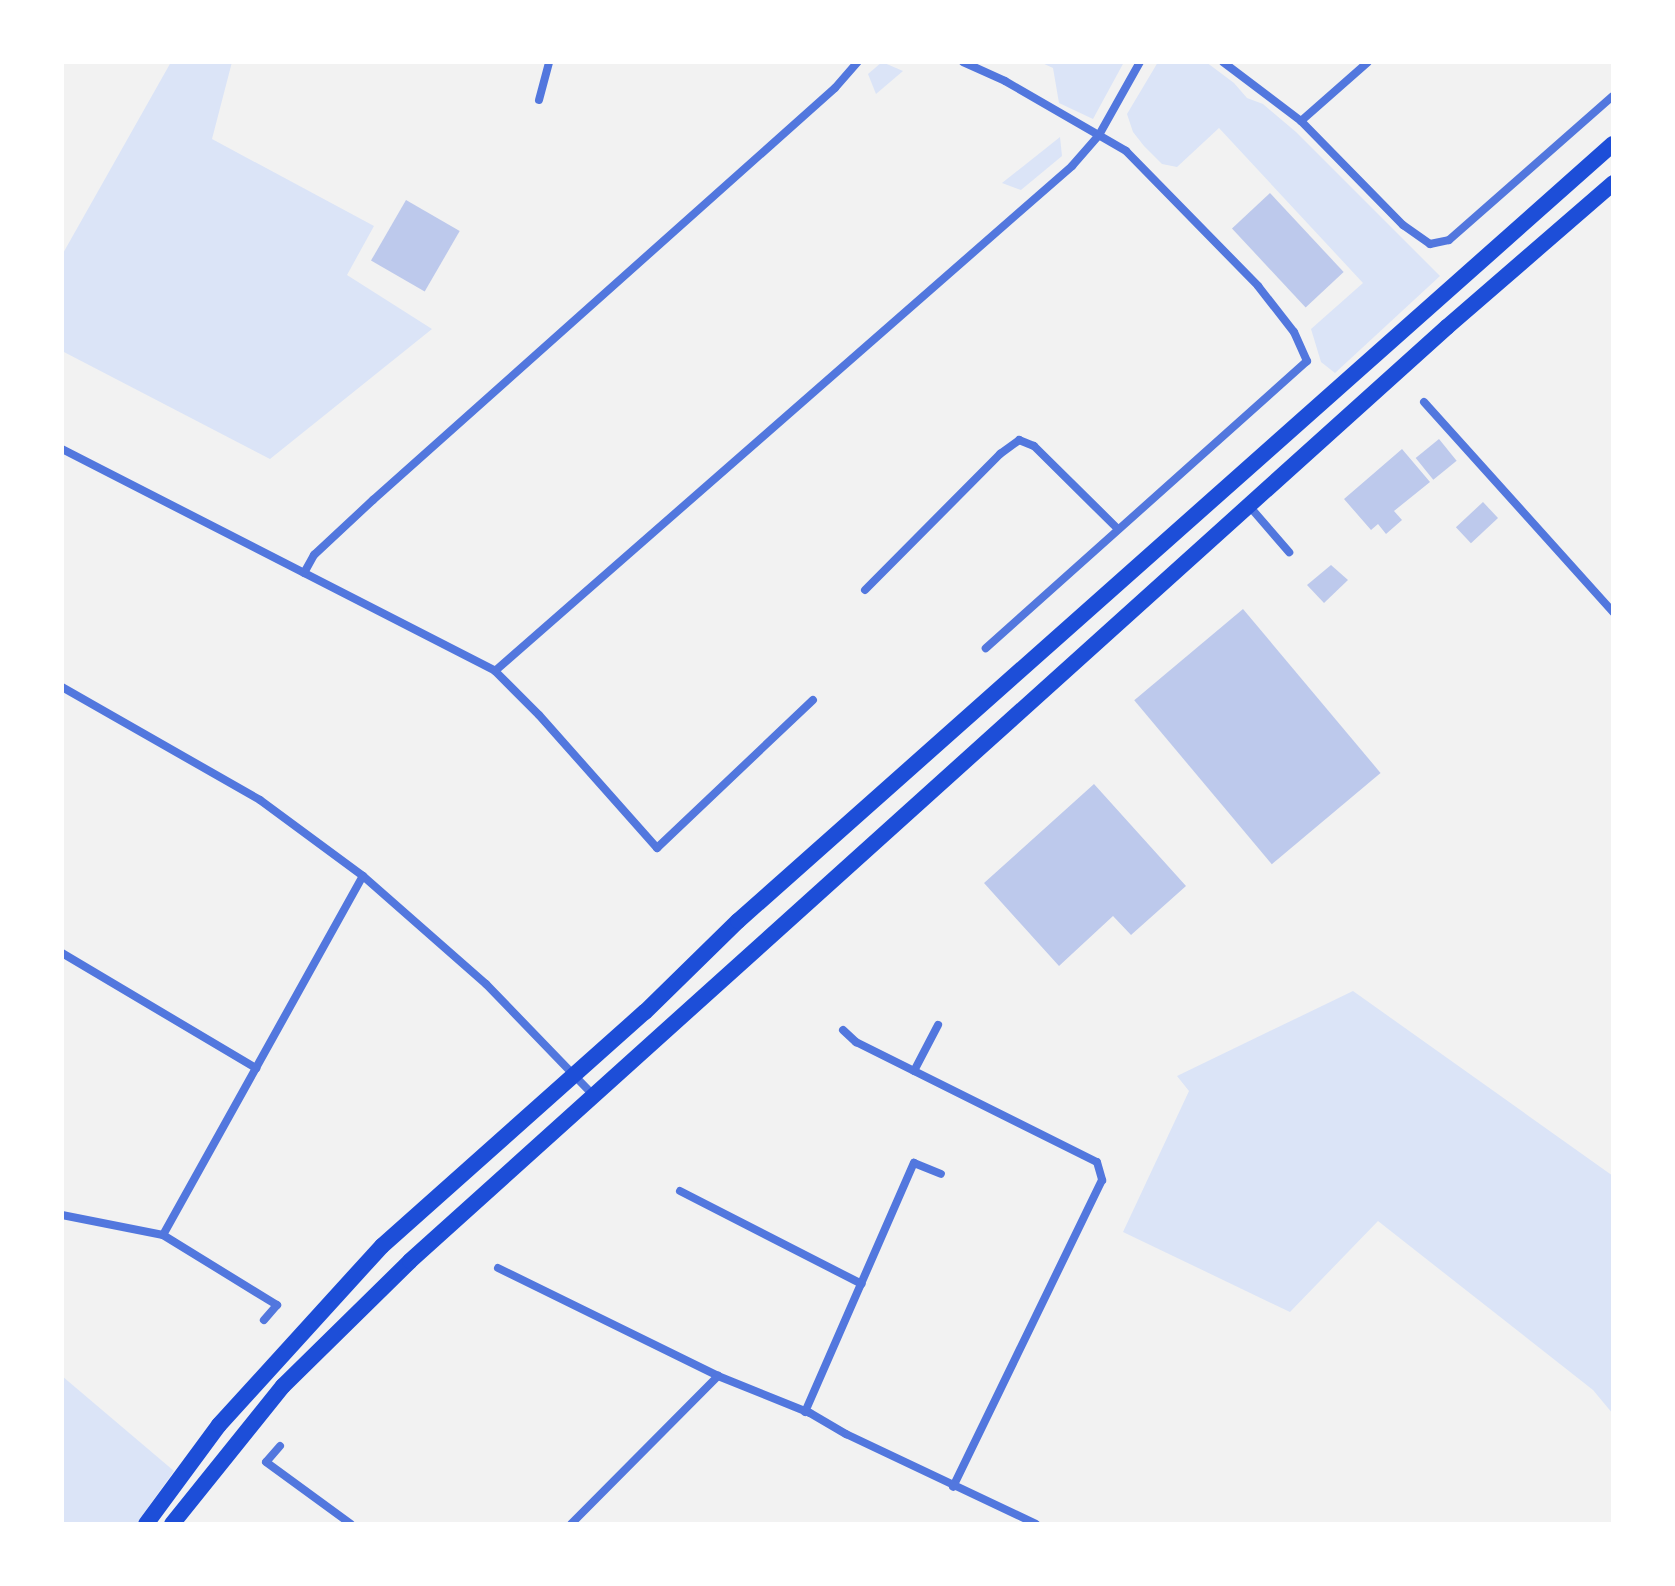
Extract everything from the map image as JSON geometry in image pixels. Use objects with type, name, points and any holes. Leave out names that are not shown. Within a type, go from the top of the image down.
[{"type":"main road","points":[[146,1524],[229,1414],[382,1246],[573,1076],[738,921],[1613,144]]},
{"type":"main road","points":[[172,1524],[283,1386],[410,1261],[1447,327],[1613,183]]},
{"type":"street","points":[[539,100],[549,62]]},
{"type":"street","points":[[304,573],[314,555],[373,500],[835,88],[858,62]]},
{"type":"street","points":[[963,62],[1005,81],[1126,151],[1258,286],[1294,332],[1307,361],[986,648]]},
{"type":"street","points":[[495,671],[1072,166],[1099,135],[1140,62]]},
{"type":"street","points":[[1223,62],[1301,121],[1417,237],[1430,244],[1449,240],[1613,96]]},
{"type":"street","points":[[1301,121],[1368,62]]},
{"type":"street","points":[[1424,402],[1613,612]]},
{"type":"street","points":[[865,590],[1000,454],[1019,440],[1034,446],[1118,529]]},
{"type":"street","points":[[62,449],[495,671],[589,770],[657,848],[813,700]]},
{"type":"street","points":[[1250,507],[1289,552]]},
{"type":"street","points":[[62,687],[260,800],[363,876],[486,984],[595,1096]]},
{"type":"street","points":[[163,1235],[363,876]]},
{"type":"street","points":[[62,953],[256,1068]]},
{"type":"street","points":[[914,1071],[938,1025]]},
{"type":"street","points":[[843,1030],[856,1042],[1097,1162],[1102,1180],[953,1487]]},
{"type":"street","points":[[805,1412],[914,1163],[941,1174]]},
{"type":"street","points":[[680,1191],[862,1284]]},
{"type":"street","points":[[62,1215],[163,1235],[277,1305],[264,1320]]},
{"type":"street","points":[[498,1268],[718,1376],[805,1412],[953,1487],[1036,1524]]},
{"type":"street","points":[[571,1524],[718,1376]]},
{"type":"street","points":[[280,1446],[266,1462],[351,1524]]},
{"type":"shaded area","points":[[171,62],[232,62],[212,139],[374,226],[347,275],[432,329],[270,459],[62,351],[62,255]]},
{"type":"shaded area","points":[[882,62],[903,71],[876,94],[868,74]]},
{"type":"shaded area","points":[[1040,62],[1124,62],[1093,119],[1059,103],[1053,68]]},
{"type":"shaded area","points":[[1158,62],[1206,62],[1234,83],[1247,98],[1263,104],[1296,132],[1440,276],[1335,373],[1321,362],[1311,329],[1363,283],[1219,128],[1177,167],[1162,164],[1144,146],[1133,132],[1127,114]]},
{"type":"shaded area","points":[[1060,137],[1062,156],[1021,190],[1002,183]]},
{"type":"shaded area","points":[[1353,991],[1613,1176],[1613,1414],[1593,1390],[1378,1221],[1290,1312],[1123,1232],[1189,1091],[1177,1076]]},
{"type":"shaded area","points":[[62,1376],[174,1471],[136,1524],[62,1524]]},
{"type":"building","points":[[1270,193],[1344,272],[1306,307],[1232,228]]},
{"type":"building","points":[[406,200],[460,231],[425,292],[371,261]]},
{"type":"building","points":[[1439,439],[1457,461],[1433,480],[1416,458]]},
{"type":"building","points":[[1402,449],[1430,482],[1394,511],[1402,520],[1386,534],[1378,524],[1371,530],[1344,499]]},
{"type":"building","points":[[1483,502],[1498,518],[1471,543],[1456,527]]},
{"type":"building","points":[[1331,565],[1348,580],[1324,603],[1307,585]]},
{"type":"building","points":[[1243,609],[1381,773],[1272,864],[1134,700]]},
{"type":"building","points":[[1094,784],[1186,886],[1131,935],[1113,916],[1059,966],[984,883]]}]
